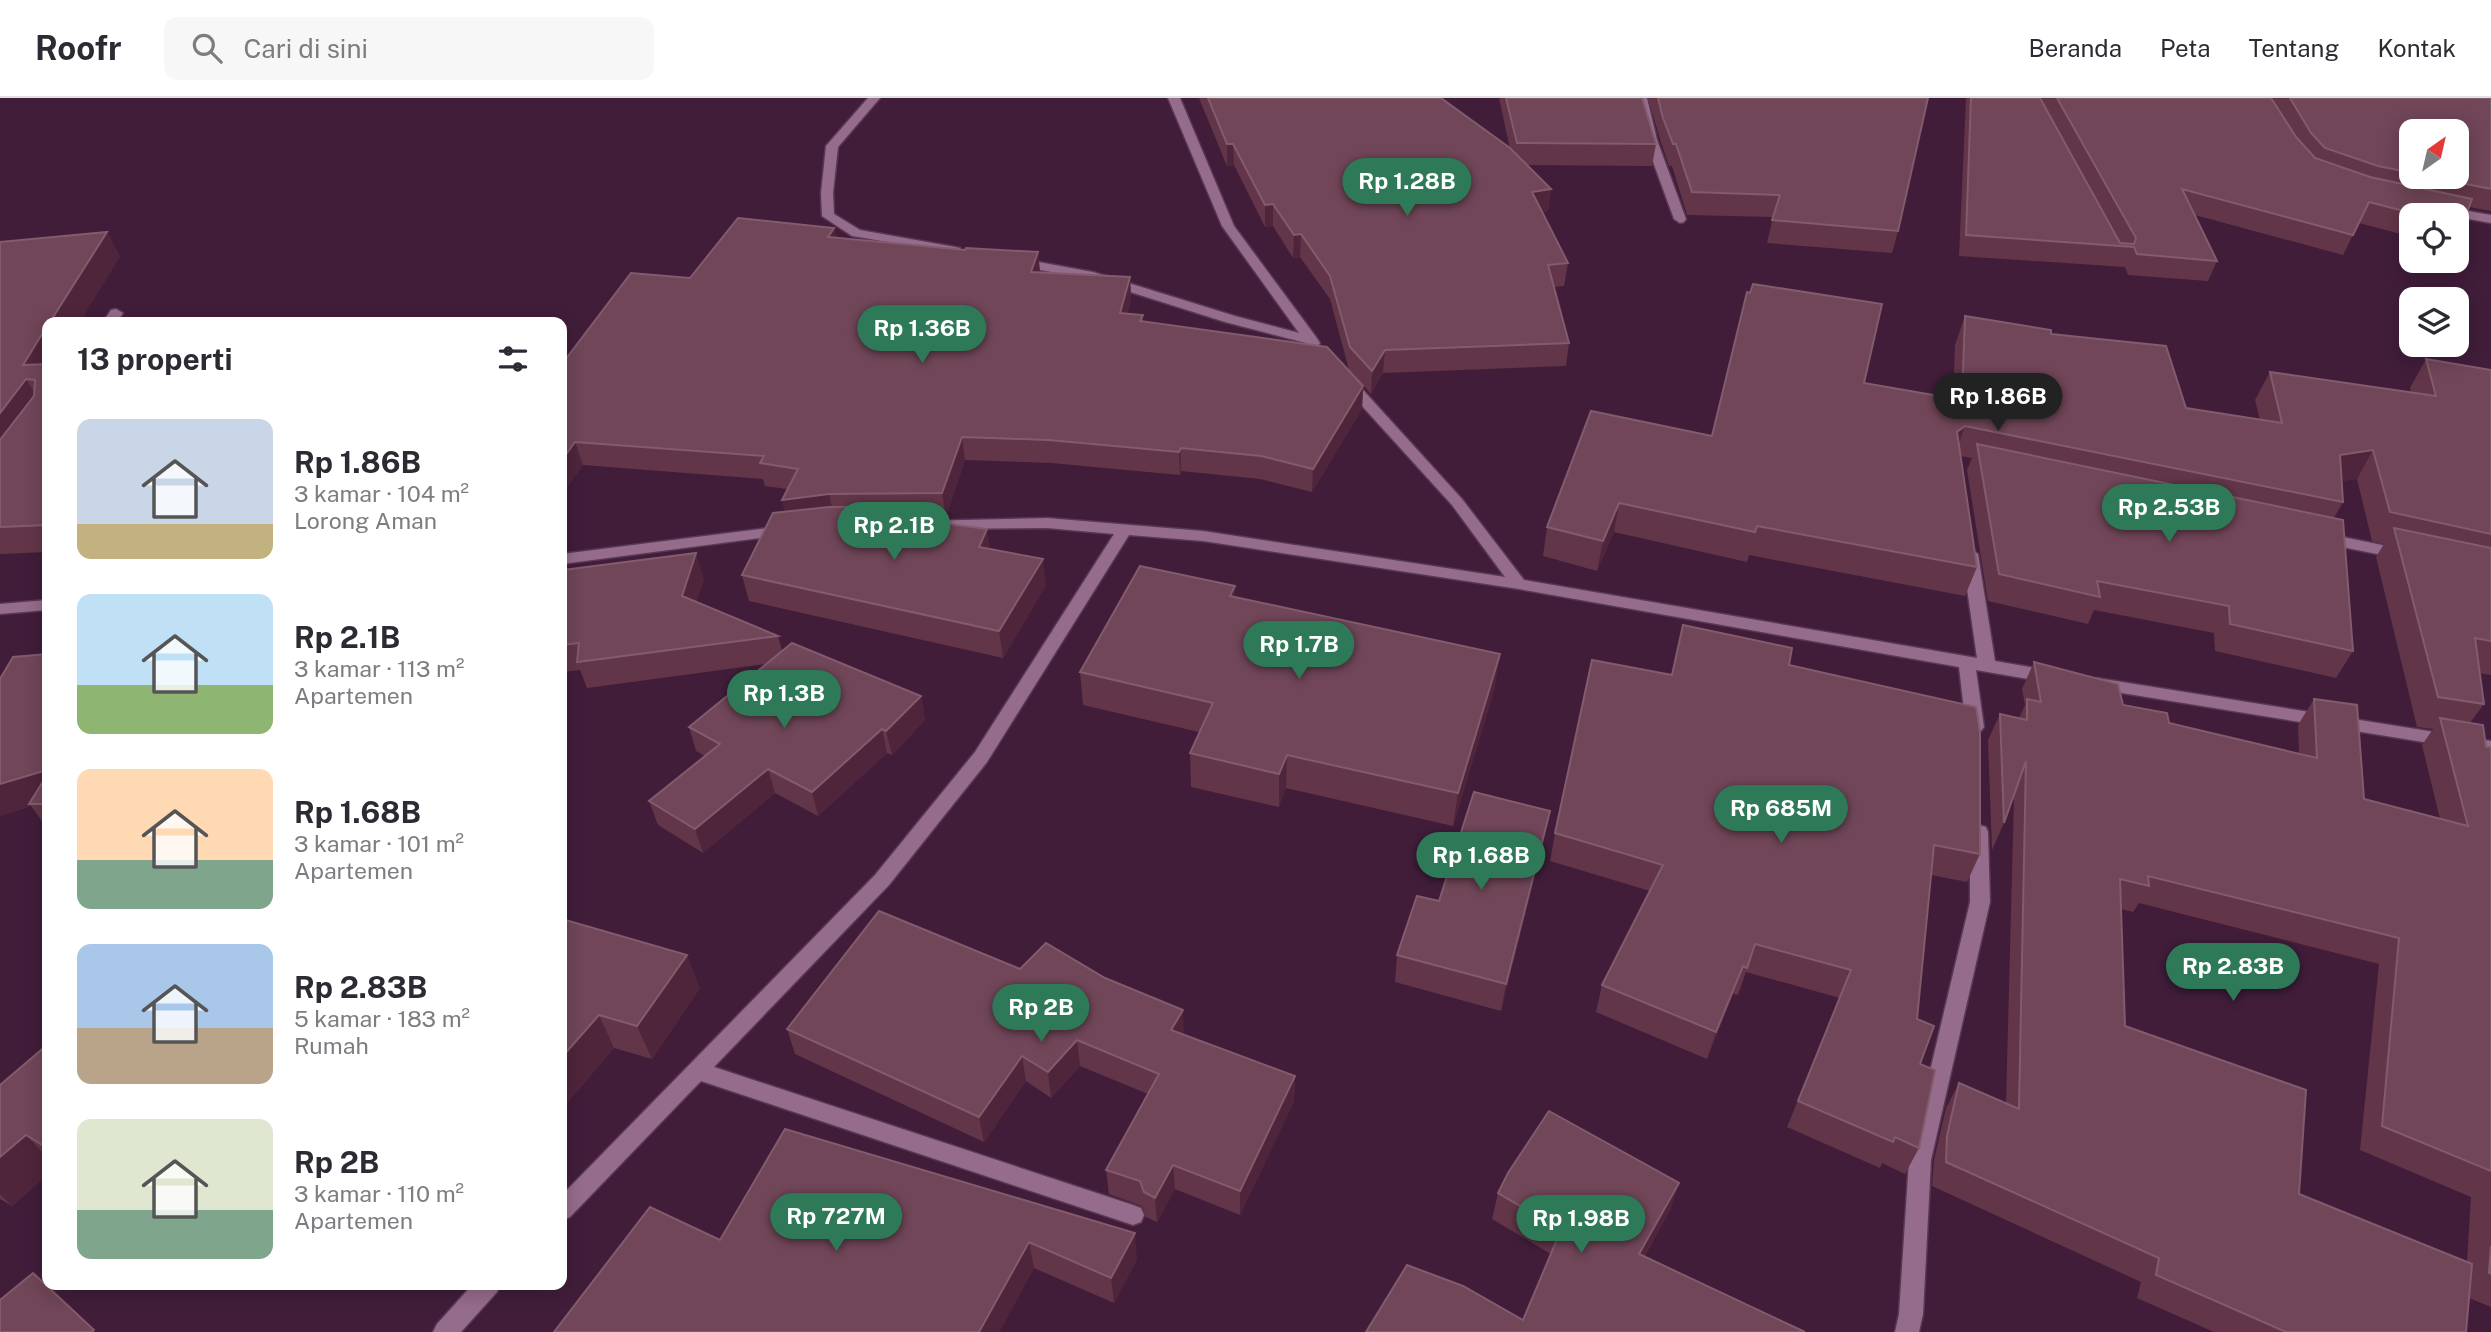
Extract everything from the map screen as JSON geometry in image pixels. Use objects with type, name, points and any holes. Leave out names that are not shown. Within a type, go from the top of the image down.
[{"type":"street","points":[[874,98],[832,146],[827,193],[828,216],[856,233],[965,253]]},
{"type":"street","points":[[1006,260],[1088,275],[1315,345],[1228,226],[1174,98]]},
{"type":"street","points":[[1641,98],[1651,140],[1680,219]]},
{"type":"street","points":[[2469,215],[2491,219]]},
{"type":"street","points":[[1338,371],[1457,502],[1519,584]]},
{"type":"street","points":[[901,524],[1047,523],[1203,536],[1519,584],[1977,665],[2491,747]]},
{"type":"street","points":[[567,558],[807,529]]},
{"type":"street","points":[[567,1205],[882,880],[981,757],[1125,529]]},
{"type":"street","points":[[2308,534],[2416,557]]},
{"type":"street","points":[[1968,544],[1977,665],[1977,749]]},
{"type":"street","points":[[0,609],[42,606]]},
{"type":"street","points":[[1907,1332],[1911,1314],[1920,1160],[1980,902],[1979,813]]},
{"type":"street","points":[[698,1070],[1133,1215]]},
{"type":"street","points":[[445,1332],[484,1290]]},
{"type":"building","points":[[1208,98],[1441,98],[1510,148],[1551,189],[1532,192],[1568,263],[1548,265],[1569,343],[1385,350],[1372,371],[1350,347],[1330,276],[1301,234],[1294,235],[1273,204],[1265,205],[1233,144],[1227,144]]},
{"type":"building","points":[[1506,98],[1642,98],[1656,144],[1517,143]]},
{"type":"building","points":[[1658,98],[1928,98],[1898,231],[1772,220],[1780,195],[1692,192],[1676,144],[1673,144],[1663,118]]},
{"type":"building","points":[[1971,98],[2040,98],[2120,243],[2134,244],[2136,238],[2057,98],[2271,98],[2296,137],[2315,158],[2370,177],[2399,183],[2399,189],[2426,189],[2472,199],[2469,207],[2469,203],[2399,203],[2399,210],[2369,202],[2353,235],[2182,189],[2217,261],[2137,254],[2134,247],[1966,235]]},
{"type":"building","points":[[2290,98],[2491,98],[2491,189],[2469,185],[2469,119],[2399,119],[2399,170],[2325,148],[2311,133]]},
{"type":"building","points":[[738,218],[834,228],[828,237],[965,250],[1038,252],[1031,272],[1130,277],[1120,313],[1143,315],[1140,321],[1327,347],[1363,386],[1313,469],[1261,456],[1181,448],[1179,452],[1049,440],[962,437],[942,493],[829,494],[782,500],[798,469],[760,463],[764,456],[575,442],[567,453],[567,357],[631,273],[690,278]]},
{"type":"building","points":[[107,232],[53,317],[42,317],[42,334],[23,365],[42,364],[42,525],[0,527],[0,440],[34,396],[35,380],[26,379],[0,413],[0,242]]},
{"type":"building","points":[[1753,284],[1882,304],[1864,383],[1962,400],[1965,316],[2051,330],[2051,334],[2166,346],[2186,408],[2282,423],[2270,372],[2436,396],[2426,359],[2491,370],[2491,534],[2390,512],[2373,450],[2340,455],[2343,502],[1965,426],[1957,432],[1977,567],[1757,526],[1755,532],[1619,503],[1603,541],[1547,527],[1591,411],[1712,436],[1747,292],[1750,293]]},
{"type":"building","points":[[1977,444],[2343,520],[2353,651],[2230,624],[2229,606],[2097,581],[2100,597],[1999,574]]},
{"type":"building","points":[[936,506],[931,522],[987,529],[979,547],[1043,559],[999,631],[742,575],[773,513],[829,507]]},
{"type":"building","points":[[2394,528],[2491,548],[2491,641],[2475,638],[2484,704],[2438,697]]},
{"type":"building","points":[[696,553],[682,596],[778,636],[577,662],[579,643],[567,644],[567,569]]},
{"type":"building","points":[[1140,566],[1235,586],[1230,596],[1500,654],[1458,793],[1287,755],[1279,774],[1190,753],[1213,703],[1080,672]]},
{"type":"building","points":[[1683,625],[1792,648],[1789,665],[1976,707],[1980,733],[1980,854],[1934,845],[1917,1019],[1934,1026],[1920,1064],[1935,1070],[1919,1148],[1895,1137],[1893,1142],[1798,1101],[1851,970],[1755,944],[1747,968],[1743,966],[1716,1032],[1602,985],[1663,865],[1555,833],[1592,660],[1672,675]]},
{"type":"building","points":[[792,643],[921,696],[886,731],[882,729],[812,792],[768,769],[695,829],[649,801],[720,744],[689,727]]},
{"type":"building","points":[[42,654],[42,771],[0,784],[0,679],[13,657]]},
{"type":"building","points":[[2034,662],[2118,684],[2123,705],[2167,713],[2169,723],[2317,758],[2314,699],[2357,705],[2364,799],[2468,826],[2440,718],[2483,725],[2486,747],[2491,747],[2491,1171],[2382,1126],[2399,938],[2148,876],[2149,886],[2120,879],[2125,1026],[2306,1090],[2299,1194],[2472,1264],[2466,1332],[2286,1332],[2156,1275],[2159,1258],[1946,1162],[1947,1136],[1959,1083],[2019,1109],[2026,761],[2004,823],[2000,714],[2027,720],[2027,699],[2041,702]]},
{"type":"building","points":[[42,783],[42,804],[29,804]]},
{"type":"building","points":[[1474,792],[1550,811],[1506,984],[1397,955],[1417,896],[1439,901]]},
{"type":"building","points":[[879,911],[1020,969],[1046,943],[1105,978],[1183,1010],[1171,1030],[1295,1076],[1240,1191],[1173,1165],[1155,1198],[1144,1192],[1140,1181],[1106,1170],[1159,1074],[1077,1040],[1048,1072],[1022,1056],[979,1117],[787,1029]]},
{"type":"building","points":[[567,920],[687,955],[637,1026],[599,1015],[567,1051]]},
{"type":"building","points":[[42,1049],[42,1145],[26,1135],[0,1157],[0,1085]]},
{"type":"building","points":[[1549,1111],[1679,1183],[1639,1254],[1805,1332],[1366,1332],[1407,1265],[1463,1286],[1523,1320],[1561,1230],[1498,1193]]},
{"type":"building","points":[[785,1129],[1135,1233],[1111,1278],[1029,1242],[979,1332],[554,1332],[650,1207],[720,1240]]},
{"type":"building","points":[[33,1273],[42,1281],[42,1290],[51,1290],[94,1330],[0,1332],[0,1300]]}]
